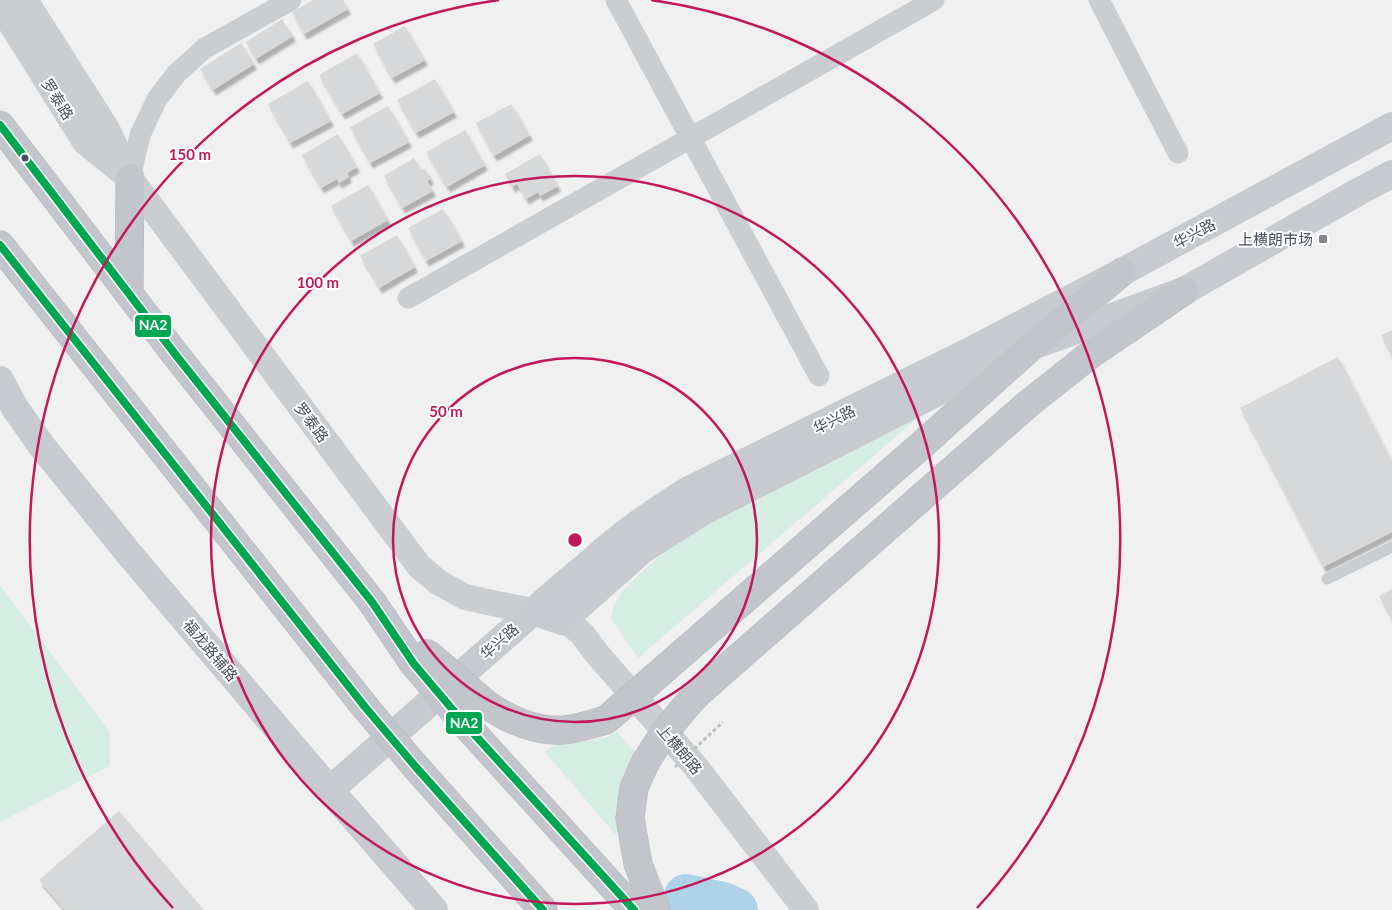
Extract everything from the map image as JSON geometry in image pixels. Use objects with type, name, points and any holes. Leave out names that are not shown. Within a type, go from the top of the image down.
[{"type":"highway","points":[[0,125],[175,354],[372,602],[420,658],[464,723],[634,910]]},
{"type":"highway","points":[[129,292],[130,178]]},
{"type":"highway","points":[[0,246],[365,707],[543,910]]},
{"type":"highway","points":[[420,658],[501,715],[517,722],[549,730],[564,730],[579,728],[606,720],[918,449],[1032,346],[1122,272]]},
{"type":"highway","points":[[656,910],[638,864],[630,818],[634,788],[657,768],[657,743],[683,709],[697,694],[1035,399],[1090,354],[1184,291]]},
{"type":"main road","name":"华兴路","points":[[330,790],[533,611],[621,536],[658,509],[687,491],[970,351],[1122,272],[1392,126]]},
{"type":"main road","name":"华兴路","points":[[562,621],[642,550],[702,512],[965,378],[1032,346],[1184,291],[1392,174]]},
{"type":"main road","name":"福龙路辅路","points":[[0,380],[16,408],[47,452],[130,555],[434,910]]},
{"type":"main road","name":"上横朗路","points":[[533,611],[562,621]]},
{"type":"street","name":"罗泰路","points":[[25,0],[107,129],[130,178],[419,566],[438,582],[465,596],[533,611]]},
{"type":"street","points":[[130,178],[140,135],[157,99],[177,73],[205,48],[291,0]]},
{"type":"street","points":[[616,0],[819,376]]},
{"type":"street","points":[[408,298],[934,0]]},
{"type":"street","points":[[1099,0],[1178,153]]},
{"type":"street","name":"罗泰路","points":[[0,6],[85,142],[130,178]]},
{"type":"street","name":"上横朗路","points":[[562,621],[573,626],[582,634],[696,767],[806,910]]},
{"type":"lane","points":[[1328,579],[1392,546]]},
{"type":"path","points":[[657,768],[723,722]]},
{"type":"green space","points":[[908,418],[913,422],[638,658],[611,619],[614,605],[622,592],[636,577],[661,555],[688,536],[727,513]]},
{"type":"green space","points":[[0,585],[109,731],[110,766],[0,822]]},
{"type":"green space","points":[[617,732],[638,755],[620,831],[615,834],[545,752],[555,744],[593,740],[607,737]]},
{"type":"building","points":[[313,0],[343,0],[348,9],[304,34],[292,12]]},
{"type":"building","points":[[282,19],[293,36],[256,59],[246,42]]},
{"type":"building","points":[[405,26],[425,60],[392,78],[373,44]]},
{"type":"building","points":[[241,43],[254,64],[213,90],[200,69]]},
{"type":"building","points":[[357,53],[380,93],[342,114],[319,75]]},
{"type":"building","points":[[435,79],[454,112],[416,133],[397,100]]},
{"type":"building","points":[[308,81],[331,121],[290,143],[268,104]]},
{"type":"building","points":[[511,104],[530,135],[494,156],[476,123]]},
{"type":"building","points":[[388,106],[409,142],[370,163],[350,127]]},
{"type":"building","points":[[465,130],[485,165],[447,187],[426,152]]},
{"type":"building","points":[[338,134],[357,167],[347,173],[349,177],[339,183],[337,179],[321,188],[302,155]]},
{"type":"building","points":[[540,154],[558,186],[540,196],[538,192],[526,199],[517,184],[512,187],[505,174]]},
{"type":"building","points":[[414,158],[421,170],[425,168],[431,179],[427,181],[433,191],[402,208],[384,176]]},
{"type":"building","points":[[368,185],[388,220],[351,241],[331,206]]},
{"type":"building","points":[[443,209],[462,241],[426,261],[408,228]]},
{"type":"building","points":[[397,235],[415,267],[379,288],[360,256]]},
{"type":"building","points":[[1392,330],[1392,357],[1381,335]]},
{"type":"building","points":[[1338,357],[1392,462],[1392,532],[1323,567],[1240,408]]},
{"type":"building","points":[[1392,589],[1392,620],[1379,596]]},
{"type":"building","points":[[119,811],[204,910],[65,910],[39,880]]},
{"type":"waterway","points":[[686,896],[723,904],[736,910]]},
{"type":"transit line","name":"NA2","points":[[0,125],[175,354],[372,602],[414,664],[464,723],[634,910]]},
{"type":"transit line","name":"NA2","points":[[0,245],[365,707],[543,910]]},
{"type":"place","name":"上横朗市场","points":[[1323,239]]}]
